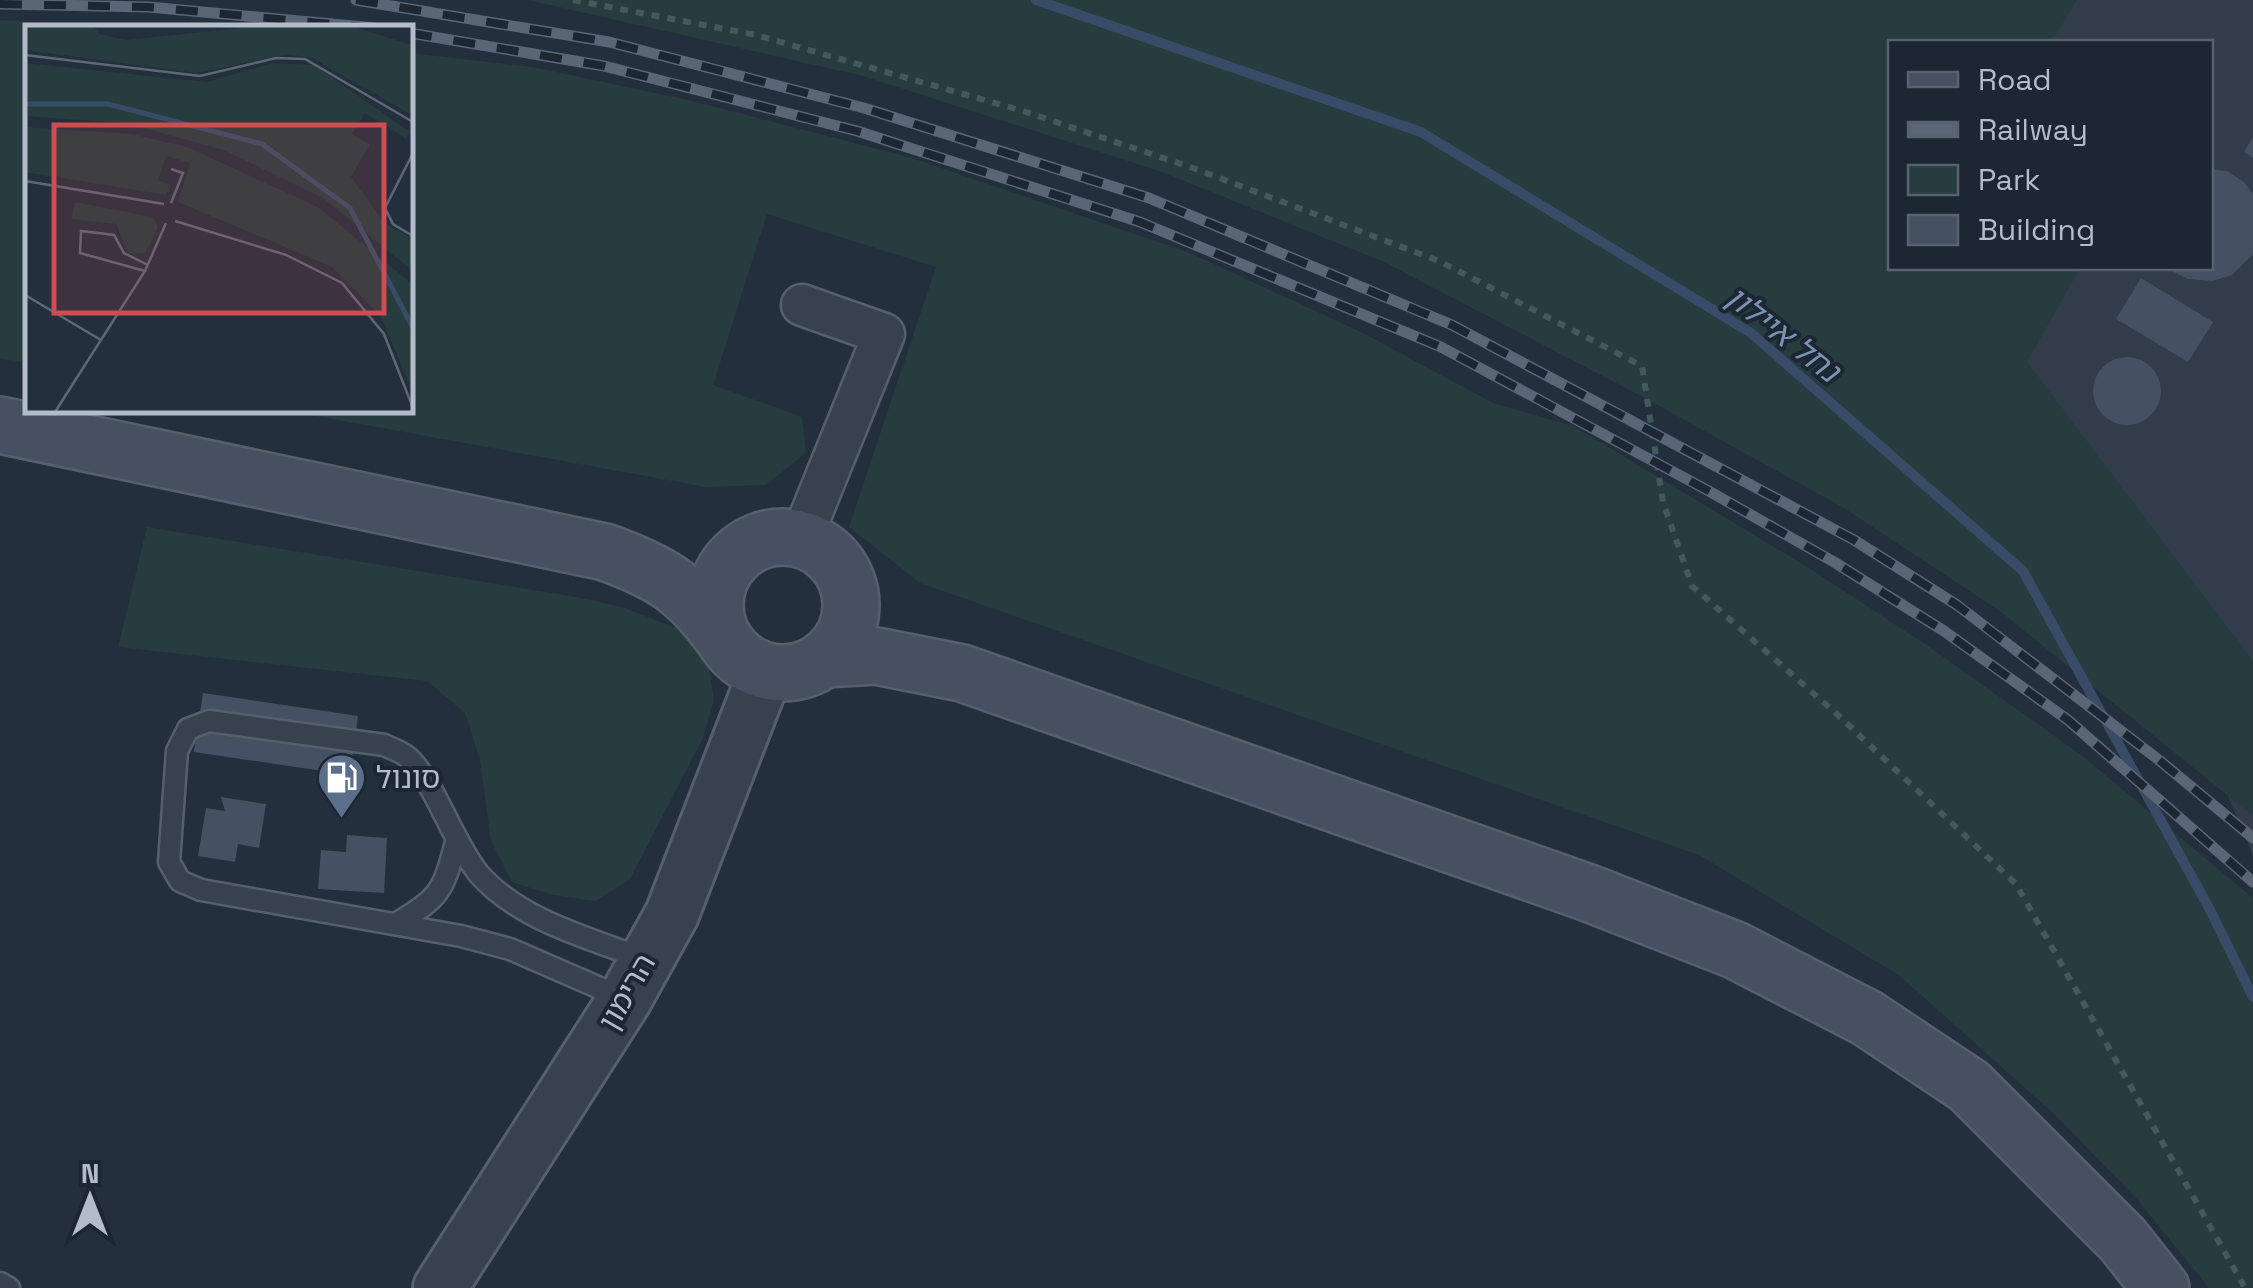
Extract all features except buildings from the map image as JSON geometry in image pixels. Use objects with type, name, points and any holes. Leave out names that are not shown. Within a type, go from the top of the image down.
[{"type":"main road","points":[[0,425],[605,552],[650,569],[682,590],[702,609],[733,652],[766,671],[806,669],[839,644],[852,604],[848,583]]},
{"type":"main road","points":[[721,635],[714,598],[729,561],[778,541]]},
{"type":"main road","points":[[605,552],[683,554],[778,541],[830,556],[848,583],[924,649],[962,673]]},
{"type":"main road","points":[[824,659],[876,656],[962,673],[1586,892],[1735,950],[1867,1018],[1969,1086],[2123,1240],[2161,1288]]},
{"type":"street","points":[[778,541],[884,334],[802,305]]},
{"type":"street","name":"הרימון","points":[[440,1288],[636,980],[672,914],[766,671]]},
{"type":"lane","points":[[210,721],[384,745],[408,757],[480,876],[507,898],[636,980],[396,924],[201,890],[180,881],[169,862],[177,752],[188,729],[210,721]]},
{"type":"lane","points":[[396,924],[426,905],[445,885],[456,842]]},
{"type":"lane","points":[[0,1282],[9,1288]]},
{"type":"path","points":[[573,0],[756,35],[1022,111],[1174,161],[1440,261],[1642,366],[1662,502],[1692,586],[1839,716],[2016,884],[2244,1288]]},
{"type":"shaded area","points":[[1438,0],[2253,0],[2253,856],[2153,615]]},
{"type":"green space","points":[[528,0],[2077,0],[2052,40],[1888,40],[1888,270],[2079,270],[2027,362],[2253,661],[2253,816],[2001,612],[1844,508],[1643,397],[1384,262],[1162,172],[863,76]]},
{"type":"green space","points":[[0,20],[84,25],[25,25],[25,363],[0,358]]},
{"type":"green space","points":[[412,53],[533,67],[688,100],[909,157],[1190,253],[1363,333],[1493,403],[1573,426],[1806,566],[1928,646],[2081,755],[2253,898],[2253,1288],[2209,1288],[2136,1198],[2053,1113],[1900,976],[1699,855],[920,583],[849,527],[936,267],[767,214],[713,385],[802,417],[806,453],[766,485],[706,487],[294,412],[412,412]]},
{"type":"green space","points":[[147,527],[571,596],[622,607],[679,629],[708,660],[714,701],[703,738],[630,879],[596,901],[553,895],[512,882],[491,841],[480,760],[465,713],[427,681],[118,647]]},
{"type":"waterway","name":"נחל איילון","points":[[1036,0],[1421,132],[1751,333],[2023,571],[2208,906],[2253,997]]},
{"type":"railway","points":[[356,0],[609,42],[864,108],[1149,198],[1452,325],[1854,540],[1957,605],[2159,760],[2253,838]]},
{"type":"railway","points":[[0,4],[149,7],[343,25]]},
{"type":"railway","points":[[412,33],[604,66],[857,131],[1140,222],[1441,347],[1707,490],[1834,562],[1944,631],[2068,720],[2253,882]]},
{"type":"place","name":"סונול","points":[[341,820]]}]
